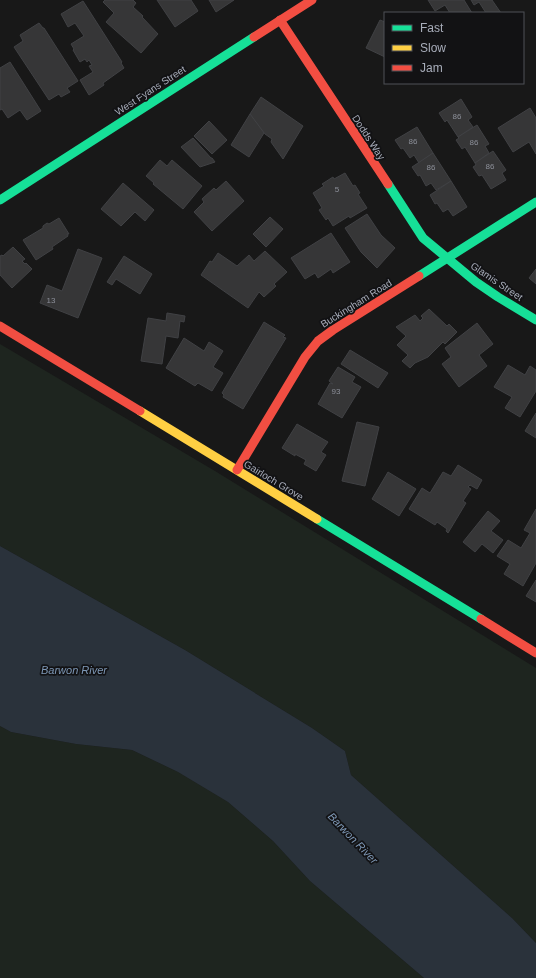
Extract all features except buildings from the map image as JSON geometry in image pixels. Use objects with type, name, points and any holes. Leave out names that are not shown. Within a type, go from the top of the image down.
[{"type":"street","name":"West Fyans Street","points":[[0,200],[312,0]]},
{"type":"street","name":"Dodds Way","points":[[280,20],[416,229],[426,242],[447,259]]},
{"type":"street","name":"Buckingham Road","points":[[237,470],[305,356],[318,341],[536,202]]},
{"type":"street","name":"Glamis Street","points":[[447,259],[476,282],[536,320]]},
{"type":"street","name":"Gairloch Grove","points":[[0,326],[536,653]]},
{"type":"shaded area","points":[[0,344],[215,471],[536,668],[536,943],[512,918],[351,775],[345,751],[312,728],[185,650],[0,546]]},
{"type":"shaded area","points":[[0,726],[11,732],[76,744],[132,750],[178,772],[228,802],[273,841],[310,881],[424,978],[0,978]]},
{"type":"water","name":"Barwon River","points":[[0,546],[185,650],[312,728],[345,751],[351,775],[512,918],[536,943],[536,978],[424,978],[310,881],[273,841],[228,802],[178,772],[132,750],[76,744],[11,732],[0,726]]},
{"type":"traffic: fast","points":[[0,200],[254,37]]},
{"type":"traffic: fast","points":[[388,184],[423,238],[476,282],[536,320]]},
{"type":"traffic: fast","points":[[419,276],[536,202]]},
{"type":"traffic: fast","points":[[317,519],[481,619]]},
{"type":"traffic: slow","points":[[140,411],[317,519]]},
{"type":"traffic: jam","points":[[254,37],[312,0]]},
{"type":"traffic: jam","points":[[280,20],[388,184]]},
{"type":"traffic: jam","points":[[237,470],[305,357],[318,341],[419,276]]},
{"type":"traffic: jam","points":[[0,326],[140,411]]},
{"type":"traffic: jam","points":[[481,619],[536,653]]}]
